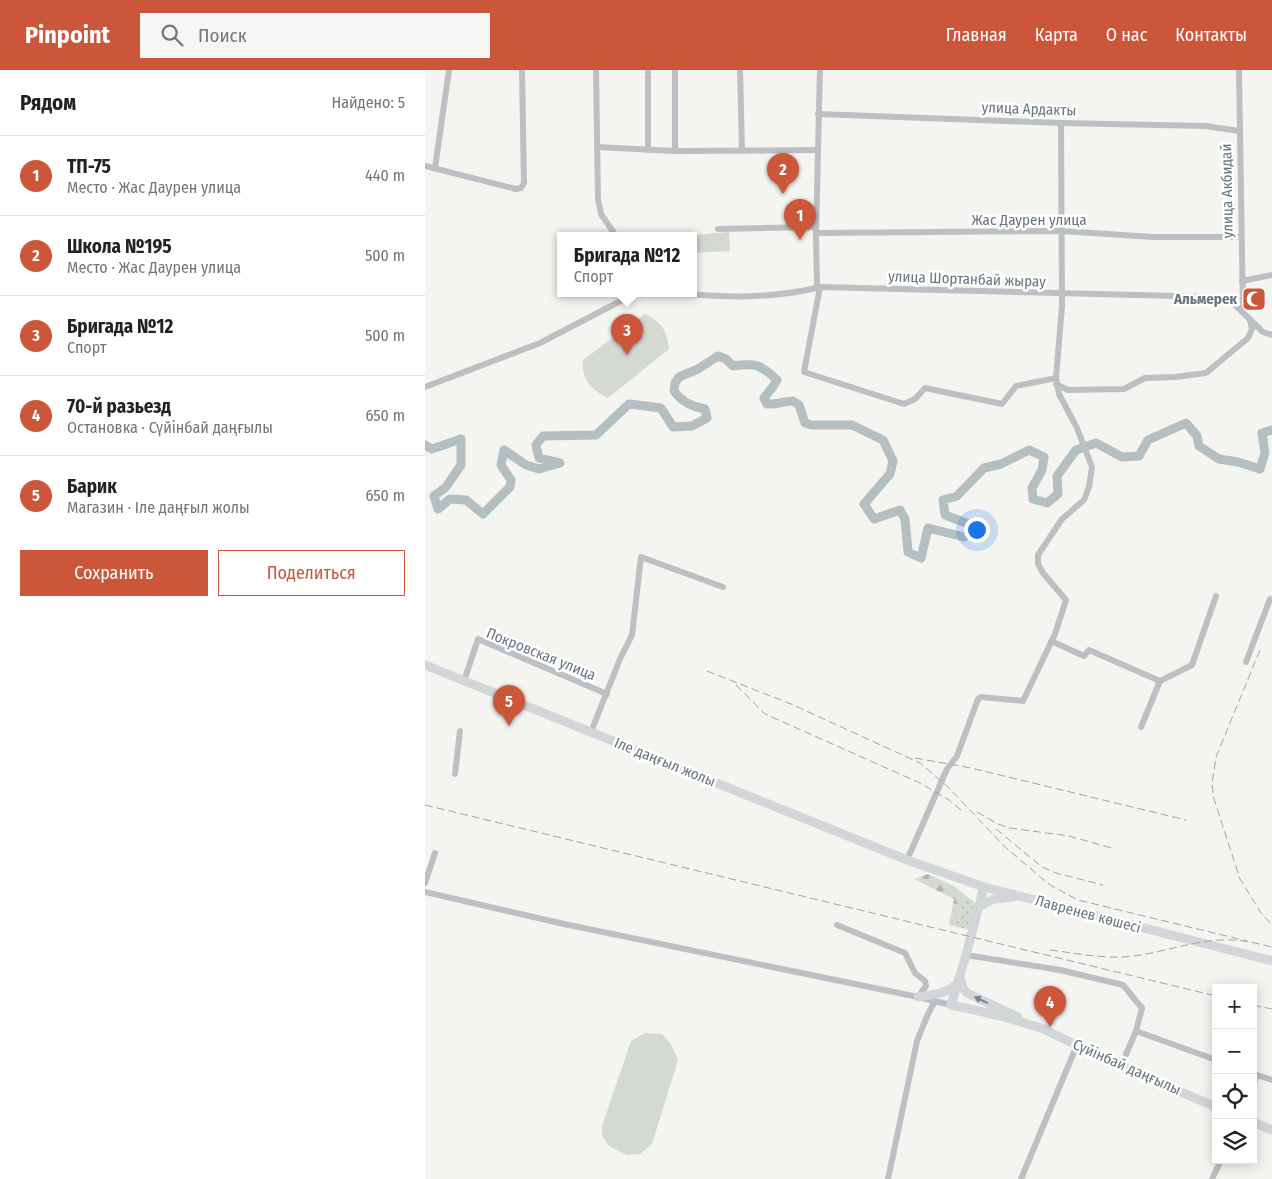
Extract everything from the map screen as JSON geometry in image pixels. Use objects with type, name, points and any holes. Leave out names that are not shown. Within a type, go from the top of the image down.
[{"type":"main road","name":"Іле даңғыл жолы","points":[[425,665],[906,859]]},
{"type":"main road","name":"Лавренев көшесі","points":[[906,859],[984,887],[1272,961]]},
{"type":"main road","points":[[951,1005],[984,887]]},
{"type":"main road","points":[[978,907],[994,899],[1023,897]]},
{"type":"main road","points":[[918,997],[944,993],[951,990],[959,980]]},
{"type":"main road","points":[[959,980],[967,993],[1041,1028]]},
{"type":"main road","name":"Сүйінбай даңғылы","points":[[951,1005],[1001,1016],[1041,1028],[1121,1066],[1212,1104]]},
{"type":"main road","points":[[1257,1124],[1272,1130]]},
{"type":"street","points":[[435,168],[449,70]]},
{"type":"street","points":[[425,166],[516,189],[521,188],[523,183],[522,70]]},
{"type":"street","points":[[596,70],[599,207],[601,214],[613,232]]},
{"type":"street","points":[[648,70],[648,150]]},
{"type":"street","points":[[675,70],[675,151]]},
{"type":"street","points":[[740,70],[742,150]]},
{"type":"street","points":[[820,70],[816,230],[819,288],[804,372],[904,404],[915,399],[925,388],[1002,404],[1016,386],[1056,381],[1068,390],[1125,389],[1145,378],[1206,373],[1248,338],[1252,329],[1250,319]]},
{"type":"street","name":"улица Акбидай","points":[[1239,70],[1243,312]]},
{"type":"street","name":"улица Ардакты","points":[[818,114],[1206,126],[1239,131]]},
{"type":"street","points":[[906,859],[947,769],[957,756],[978,699],[1023,701],[1051,641],[1067,600],[1043,573],[1038,564],[1038,555],[1062,519],[1084,500],[1089,488],[1092,467],[1088,452],[1059,394],[1056,381],[1062,306],[1061,123]]},
{"type":"street","points":[[597,147],[675,151],[818,150]]},
{"type":"street","name":"Жас Даурен улица","points":[[718,229],[1061,231],[1153,237],[1241,238]]},
{"type":"street","points":[[1242,281],[1272,275]]},
{"type":"street","name":"улица Шортанбай жырау","points":[[697,295],[714,297],[788,294],[819,288],[1218,297],[1233,304],[1263,332],[1272,335]]},
{"type":"street","points":[[425,387],[539,342],[628,297]]},
{"type":"street","points":[[591,732],[620,659],[632,635],[641,557],[723,586]]},
{"type":"street","points":[[1141,726],[1160,681],[1192,665],[1216,596]]},
{"type":"street","points":[[1246,662],[1270,599]]},
{"type":"street","name":"Покровская улица","points":[[464,681],[478,639],[607,694]]},
{"type":"street","points":[[1051,641],[1084,656],[1089,650],[1160,681]]},
{"type":"street","points":[[455,774],[460,731]]},
{"type":"street","points":[[425,883],[435,853]]},
{"type":"street","points":[[425,892],[565,924],[951,1005]]},
{"type":"street","points":[[837,925],[905,953],[915,973],[925,982],[926,986],[918,997]]},
{"type":"street","points":[[966,955],[1060,970],[1123,986],[1141,1008],[1137,1031],[1121,1066]]},
{"type":"street","points":[[888,1179],[917,1041],[935,1001]]},
{"type":"street","points":[[1137,1031],[1212,1059]]},
{"type":"street","points":[[1021,1179],[1077,1045]]},
{"type":"street","points":[[1257,1076],[1272,1080]]},
{"type":"street","points":[[1212,1179],[1219,1164]]},
{"type":"green space","points":[[729,232],[730,251],[697,253],[697,235]]},
{"type":"green space","points":[[645,314],[663,328],[669,349],[608,398],[597,392],[589,384],[584,373],[583,360]]},
{"type":"green space","points":[[928,874],[954,886],[964,894],[958,921],[950,919],[954,899],[914,879]]},
{"type":"green space","points":[[964,894],[974,902],[975,908],[971,930],[949,925],[950,919],[958,921]]},
{"type":"green space","points":[[645,1033],[662,1034],[671,1044],[678,1060],[652,1144],[640,1154],[627,1155],[609,1146],[602,1136],[602,1126],[631,1041]]},
{"type":"waterway","points":[[425,445],[432,449],[461,439],[461,465],[446,487],[434,496],[438,509],[450,499],[466,500],[483,514],[510,487],[511,480],[501,465],[504,450],[526,465],[539,469],[560,463],[539,458],[536,445],[543,436],[596,435],[629,404],[661,408],[673,427],[692,426],[707,418],[705,409],[696,407],[677,395],[674,391],[675,383],[679,377],[698,369],[718,356],[726,359],[733,366],[753,365],[762,368],[777,380],[764,398],[767,404],[793,401],[799,405],[805,423],[812,425],[852,425],[883,440],[893,461],[890,474],[864,504],[874,519],[900,510],[905,519],[908,552],[921,558],[928,528],[964,537],[979,528],[945,515],[943,500],[957,496],[984,468],[1001,464],[1029,450],[1044,457],[1042,470],[1032,488],[1033,499],[1047,503],[1058,494],[1057,476],[1076,450],[1096,443],[1122,457],[1139,456],[1148,440],[1186,423],[1197,436],[1199,446],[1219,459],[1238,462],[1260,469],[1265,453],[1262,433],[1272,430]]},
{"type":"railway","points":[[1260,650],[1216,757],[1212,784],[1214,799],[1240,879],[1261,913],[1272,925]]},
{"type":"railway","points":[[707,671],[791,704],[920,763],[947,786],[1005,847],[1050,885],[1078,900],[1247,941]]},
{"type":"railway","points":[[736,685],[765,714],[920,783],[949,800],[961,810]]},
{"type":"railway","points":[[915,758],[971,768],[1186,820]]},
{"type":"railway","points":[[425,805],[1212,995]]},
{"type":"railway","points":[[977,812],[998,824],[1010,828],[1069,836],[1115,849]]},
{"type":"railway","points":[[996,829],[1042,867],[1056,873],[1103,885]]},
{"type":"railway","points":[[1050,950],[1096,956],[1123,957],[1222,940],[1242,941],[1272,947]]},
{"type":"railway","points":[[1257,1006],[1272,1009]]},
{"type":"place","name":"Школа №195","points":[[783,194]]},
{"type":"place","name":"ТП-75","points":[[800,240]]},
{"type":"place","name":"Альмерек","points":[[1254,299]]},
{"type":"place","name":"Бригада №12","points":[[627,355]]},
{"type":"place","name":"Барик","points":[[509,726]]},
{"type":"place","name":"70-й разьезд","points":[[1050,1027]]}]
